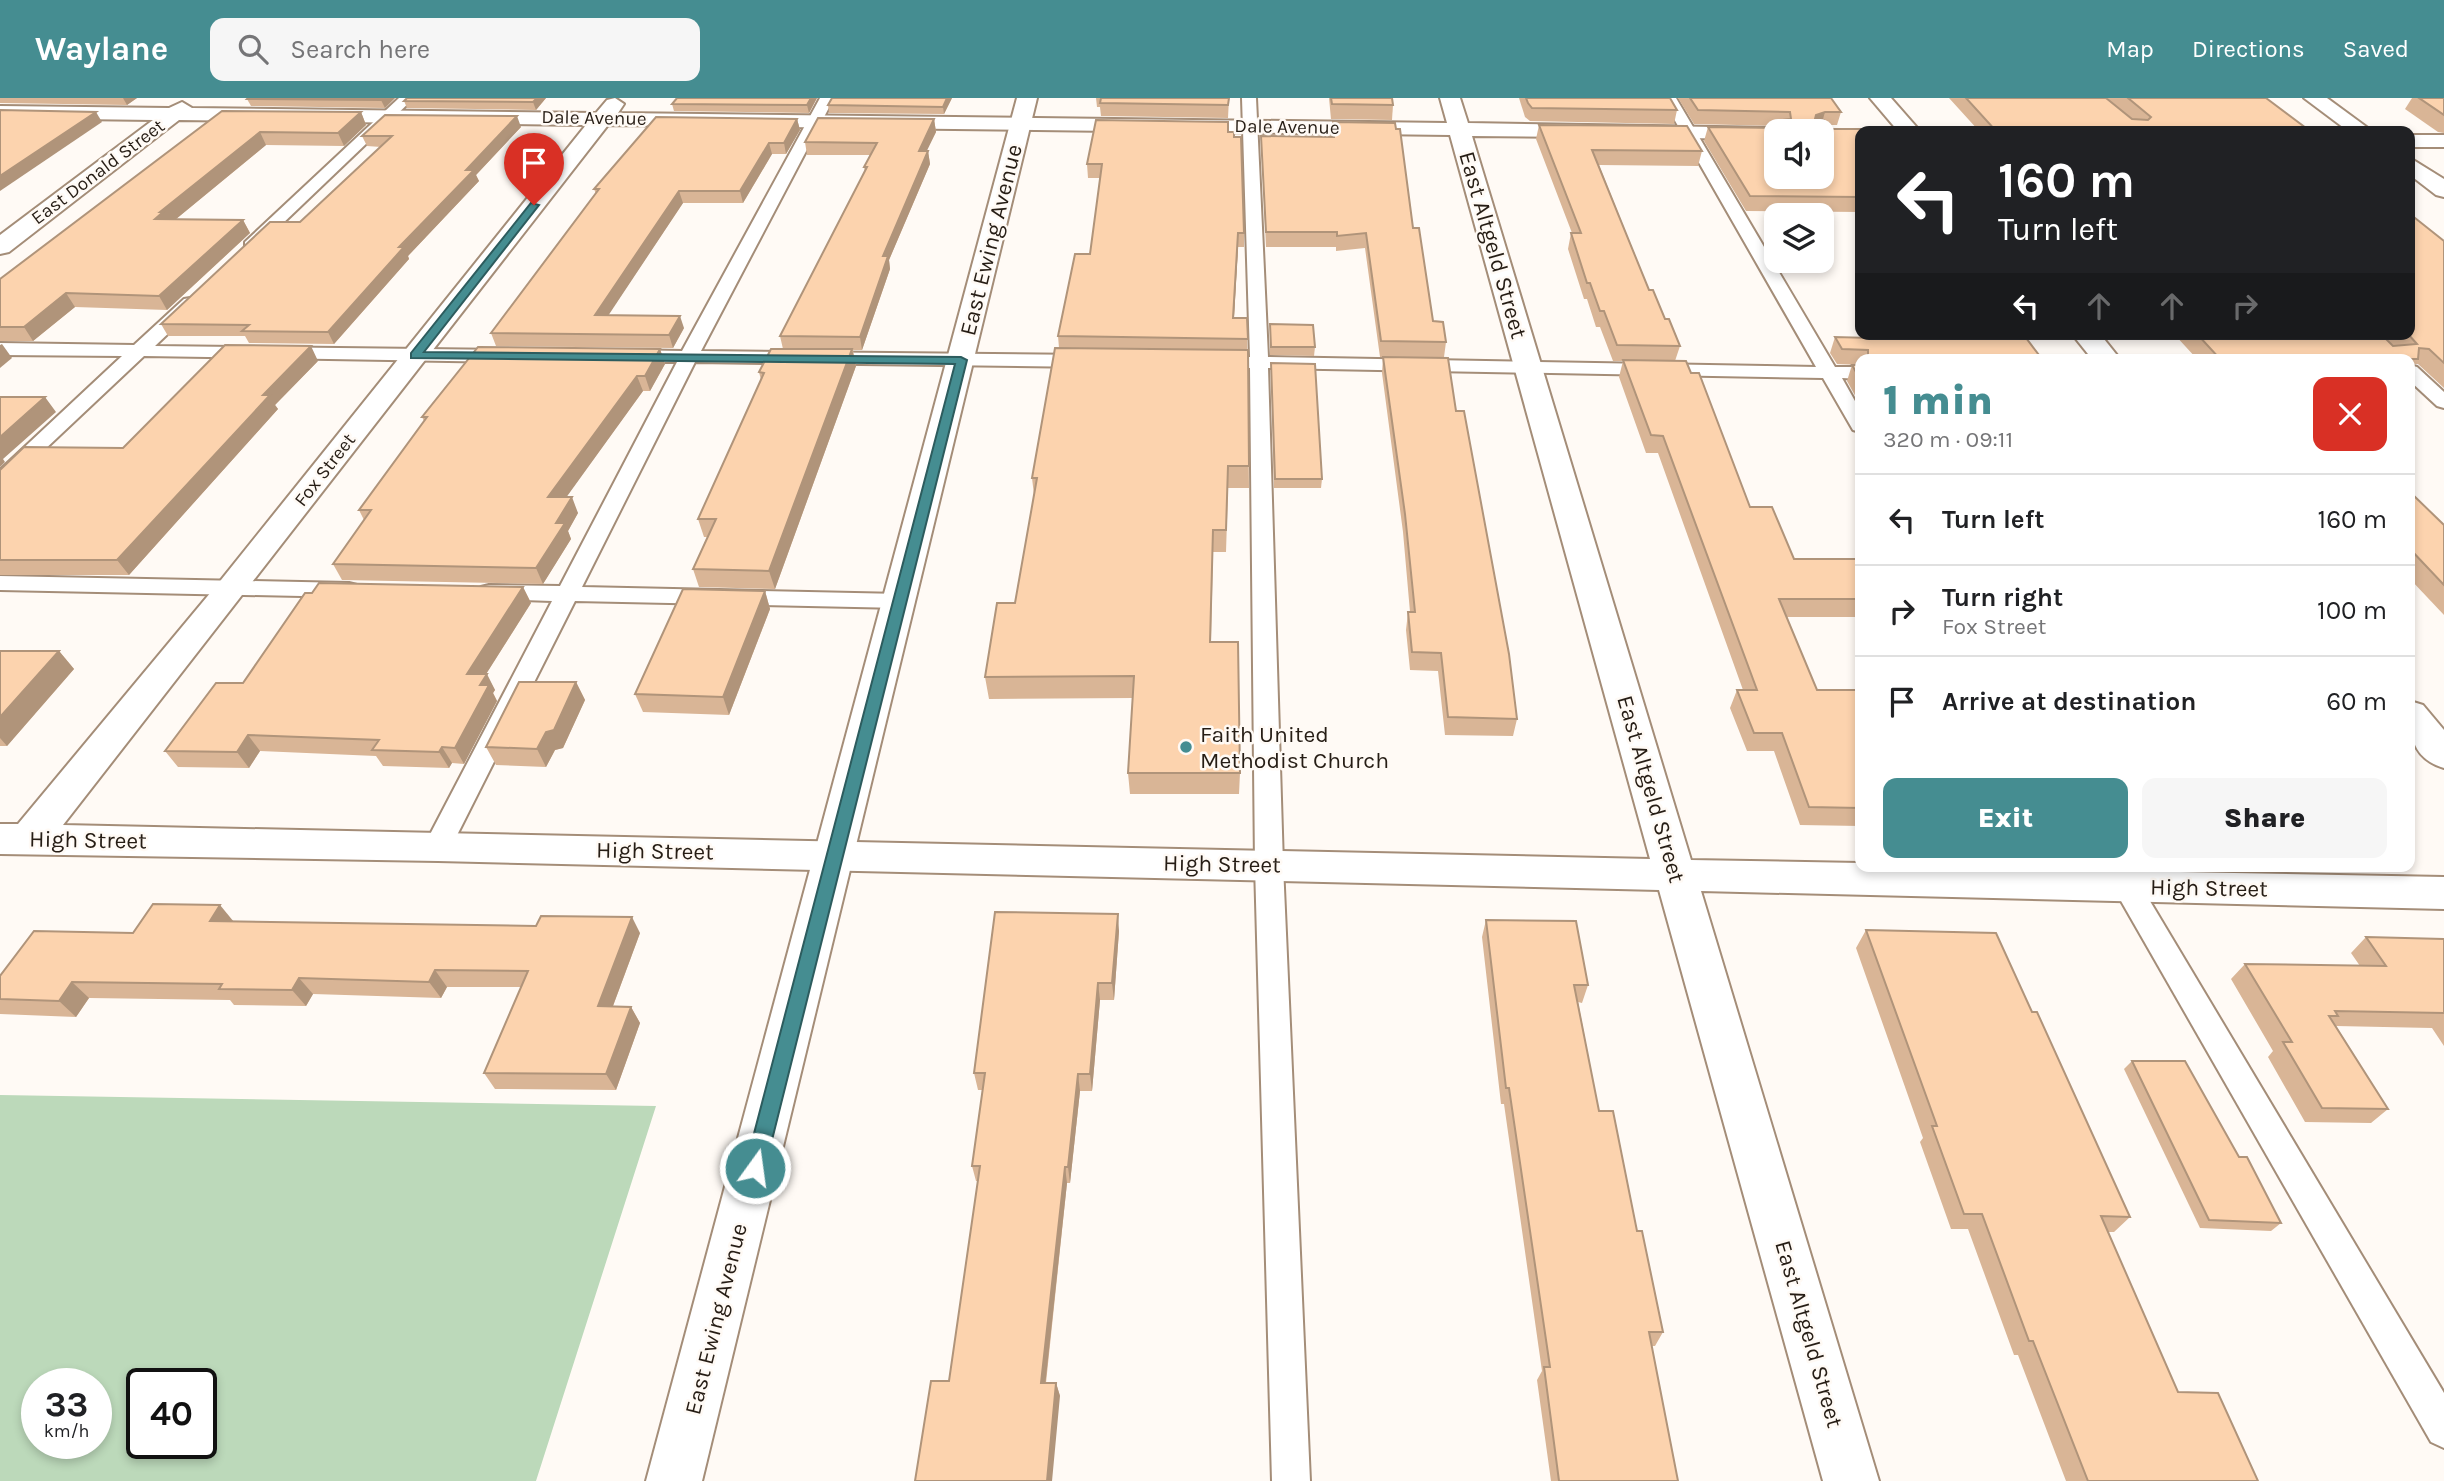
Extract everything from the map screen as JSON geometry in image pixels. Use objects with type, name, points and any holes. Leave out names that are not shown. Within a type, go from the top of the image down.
[{"type":"street","name":"East Donald Street","points":[[0,247],[195,98]]},
{"type":"street","points":[[1880,98],[1905,126]]},
{"type":"street","points":[[2314,98],[2354,126]]},
{"type":"street","name":"Dale Avenue","points":[[0,112],[389,116],[610,108],[816,121],[1023,111],[1250,126],[1455,113],[1688,132],[1764,133]]},
{"type":"street","name":"Fox Street","points":[[15,839],[233,587],[610,108]]},
{"type":"street","name":"East Ewing Avenue","points":[[674,1481],[901,601],[1023,111]]},
{"type":"street","name":"East Altgeld Street","points":[[1455,113],[1851,1481]]},
{"type":"street","points":[[2415,141],[2444,141]]},
{"type":"street","points":[[2415,169],[2444,190]]},
{"type":"street","points":[[2090,340],[2103,354]]},
{"type":"street","points":[[2415,720],[2444,755]]},
{"type":"street","name":"High Street","points":[[15,839],[438,846],[1676,875],[2121,876],[2444,894]]},
{"type":"lane","points":[[238,257],[407,98]]},
{"type":"lane","points":[[438,846],[689,356],[827,98]]},
{"type":"lane","points":[[1249,98],[1259,363],[1269,865],[1291,1481]]},
{"type":"lane","points":[[1669,98],[1855,417]]},
{"type":"lane","points":[[0,481],[198,295]]},
{"type":"lane","points":[[0,349],[525,356]]},
{"type":"lane","points":[[607,356],[1112,361]]},
{"type":"lane","points":[[1192,362],[1855,373]]},
{"type":"lane","points":[[2415,378],[2444,382]]},
{"type":"lane","points":[[2415,379],[2444,402]]},
{"type":"lane","points":[[0,583],[373,590]]},
{"type":"lane","points":[[470,592],[901,601]]},
{"type":"lane","points":[[2121,876],[2444,1429]]},
{"type":"green space","points":[[0,1095],[656,1106],[536,1481],[0,1481]]},
{"type":"building","points":[[248,98],[384,98],[381,100]]},
{"type":"building","points":[[407,98],[537,98],[533,102],[404,101]]},
{"type":"building","points":[[677,98],[811,98],[807,105],[672,104]]},
{"type":"building","points":[[832,98],[947,98],[943,107],[828,105]]},
{"type":"building","points":[[1101,98],[1229,98],[1228,105],[1100,103]]},
{"type":"building","points":[[1331,98],[1392,98],[1393,105],[1332,104]]},
{"type":"building","points":[[1526,98],[1670,98],[1677,110],[1532,108]]},
{"type":"building","points":[[1690,98],[1831,98],[1841,112],[1825,112],[1816,115],[1815,119],[1791,119],[1790,112],[1698,110]]},
{"type":"building","points":[[1966,98],[2106,98],[2132,119],[2148,120],[2151,117],[2128,98],[2266,98],[2303,126],[1991,126]]},
{"type":"building","points":[[2419,98],[2444,98],[2444,115]]},
{"type":"building","points":[[0,110],[96,112],[0,176]]},
{"type":"building","points":[[222,111],[361,112],[338,133],[260,132],[160,212],[163,212],[155,219],[243,220],[159,296],[66,293],[24,327],[0,327],[0,279]]},
{"type":"building","points":[[385,115],[517,116],[466,170],[474,170],[399,247],[404,247],[328,332],[242,331],[249,325],[161,324],[270,222],[300,222],[392,136],[362,136]]},
{"type":"building","points":[[656,117],[797,119],[784,143],[769,143],[740,191],[679,191],[595,315],[680,316],[669,335],[491,333],[599,189],[594,189]]},
{"type":"building","points":[[818,118],[934,119],[919,151],[928,151],[883,256],[888,256],[860,337],[780,336],[877,143],[805,142]]},
{"type":"building","points":[[1096,120],[1228,122],[1228,132],[1234,132],[1234,137],[1241,137],[1244,233],[1238,233],[1233,318],[1247,318],[1248,339],[1058,336],[1075,254],[1090,254],[1102,164],[1087,164]]},
{"type":"building","points":[[1333,122],[1395,123],[1396,129],[1400,129],[1413,228],[1419,228],[1433,321],[1443,322],[1446,342],[1381,341],[1366,233],[1337,236],[1337,232],[1266,232],[1261,136],[1334,137]]},
{"type":"building","points":[[1539,125],[1687,126],[1702,151],[1592,150],[1649,290],[1653,290],[1680,346],[1617,345],[1604,311],[1600,311],[1590,283],[1587,283],[1571,233],[1581,233]]},
{"type":"building","points":[[1708,127],[1764,128],[1764,189],[1834,189],[1834,129],[1855,129],[1855,197],[1750,196]]},
{"type":"building","points":[[2415,218],[2444,241],[2444,363],[2429,349],[2419,348],[2418,359],[2415,359],[2415,354],[2215,354],[2203,340],[2387,340],[2393,346],[2417,344],[2413,340]]},
{"type":"building","points":[[1270,324],[1313,325],[1315,347],[1271,347]]},
{"type":"building","points":[[1835,337],[1855,338],[1855,340],[2028,340],[2038,354],[1868,354],[1868,350],[1842,349]]},
{"type":"building","points":[[225,345],[311,346],[263,395],[270,395],[117,560],[0,560],[0,470],[24,447],[123,448]]},
{"type":"building","points":[[478,347],[660,349],[645,376],[637,376],[548,497],[572,497],[556,523],[565,523],[536,568],[333,564],[371,510],[359,510],[427,417],[422,417]]},
{"type":"building","points":[[1055,348],[1248,350],[1249,466],[1228,466],[1226,530],[1213,530],[1210,642],[1238,642],[1240,773],[1128,773],[1134,676],[985,677],[997,603],[1015,603],[1037,478],[1032,478]]},
{"type":"building","points":[[771,349],[852,349],[769,571],[693,569],[716,519],[698,519],[764,373],[759,372]]},
{"type":"building","points":[[1383,357],[1448,358],[1456,411],[1464,411],[1509,654],[1517,719],[1448,717],[1441,653],[1412,652],[1408,612],[1415,612],[1405,514]]},
{"type":"building","points":[[1623,360],[1686,361],[1691,373],[1699,373],[1750,507],[1772,507],[1794,559],[1855,559],[1855,599],[1779,599],[1817,690],[1855,690],[1855,808],[1809,807],[1782,733],[1754,733],[1737,690],[1757,690],[1663,436],[1651,435]]},
{"type":"building","points":[[1271,363],[1315,364],[1322,479],[1275,479]]},
{"type":"building","points":[[0,397],[45,397],[0,437]]},
{"type":"building","points":[[2415,497],[2444,525],[2444,585],[2415,554]]},
{"type":"building","points":[[319,583],[523,587],[467,674],[487,674],[480,685],[489,685],[455,748],[442,747],[439,752],[372,750],[379,740],[248,735],[237,752],[165,751],[216,683],[243,683],[305,593],[312,593]]},
{"type":"building","points":[[683,589],[765,591],[723,697],[635,694]]},
{"type":"building","points":[[0,651],[59,651],[0,717]]},
{"type":"building","points":[[519,682],[576,682],[554,730],[546,732],[537,749],[486,747]]},
{"type":"building","points":[[153,904],[220,905],[210,921],[536,926],[541,916],[632,917],[598,1006],[631,1007],[606,1074],[484,1073],[528,971],[435,970],[429,982],[299,978],[292,990],[219,989],[222,984],[72,982],[59,1001],[0,999],[0,976],[34,931],[133,933]]},
{"type":"building","points":[[995,912],[1118,914],[1112,983],[1098,983],[1090,1074],[1078,1074],[1068,1167],[1065,1167],[1041,1383],[1056,1383],[1047,1481],[915,1481],[931,1381],[949,1381],[980,1166],[972,1166],[985,1073],[974,1073]]},
{"type":"building","points":[[1486,920],[1576,921],[1588,985],[1574,985],[1599,1111],[1613,1111],[1637,1231],[1642,1231],[1663,1332],[1649,1332],[1678,1481],[1559,1481],[1544,1367],[1550,1367],[1509,1088],[1506,1088]]},
{"type":"building","points":[[1866,930],[1996,933],[2032,1012],[2037,1012],[2130,1217],[2101,1216],[2178,1392],[2218,1393],[2258,1481],[2088,1481],[2033,1341],[2029,1341],[1982,1214],[1964,1214],[1932,1126],[1937,1126]]},
{"type":"building","points":[[2366,937],[2444,939],[2444,1013],[2335,1011],[2338,1016],[2329,1016],[2388,1109],[2322,1108],[2283,1042],[2292,1042],[2245,964],[2386,966]]},
{"type":"building","points":[[2132,1061],[2185,1061],[2239,1157],[2247,1157],[2281,1223],[2209,1220]]},
{"type":"place","name":"Faith United Methodist Church","points":[[1186,747]]},
{"type":"route","points":[[534,205],[415,356],[961,360],[755,1168]]}]
